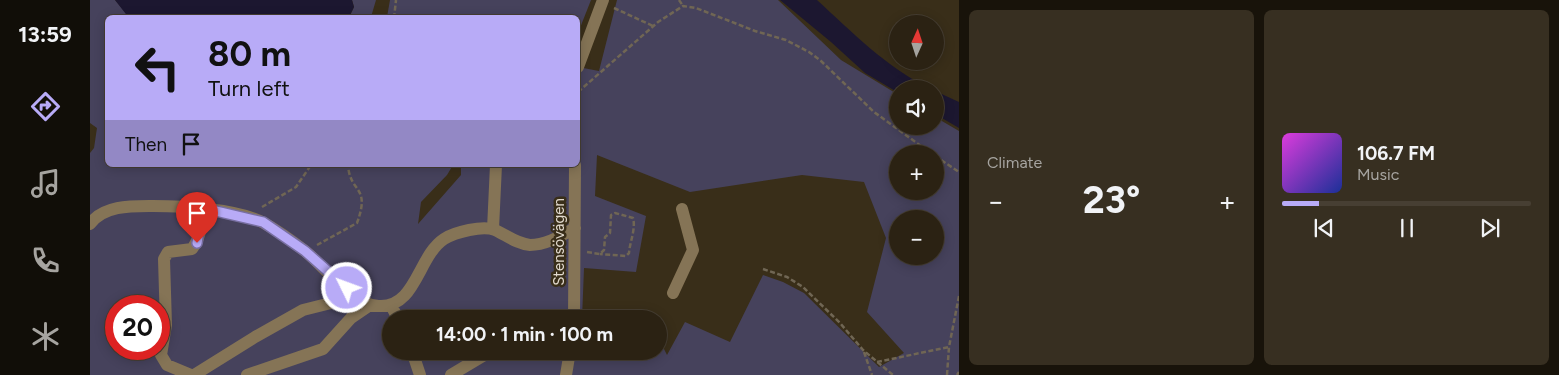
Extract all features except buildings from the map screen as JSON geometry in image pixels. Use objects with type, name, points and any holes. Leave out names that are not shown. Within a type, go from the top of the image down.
[{"type":"street","points":[[580,62],[603,2]]},
{"type":"street","points":[[493,229],[496,167]]},
{"type":"street","name":"Stensövägen","points":[[571,310],[575,251],[575,167]]},
{"type":"street","points":[[90,224],[97,216],[130,206],[203,208],[263,222],[305,251],[366,303]]},
{"type":"street","points":[[203,208],[201,229],[197,243],[192,250],[168,252],[164,259],[166,325],[161,355],[167,365],[193,375],[255,336],[304,310],[335,302],[391,305],[403,298],[428,255],[444,239],[476,230],[493,229],[511,239],[530,244],[551,241],[575,228]]},
{"type":"street","points":[[673,294],[693,250],[682,209]]},
{"type":"street","points":[[247,375],[323,349],[366,303]]},
{"type":"street","points":[[391,305],[394,310]]},
{"type":"street","points":[[415,360],[420,375]]},
{"type":"street","points":[[451,375],[476,360]]},
{"type":"street","points":[[566,375],[568,360]]},
{"type":"path","points":[[394,15],[396,0]]},
{"type":"path","points":[[679,0],[683,6],[720,15],[755,31],[786,40],[809,52],[821,61],[874,112],[920,145]]},
{"type":"path","points":[[603,2],[653,26]]},
{"type":"path","points":[[580,90],[653,26],[683,6]]},
{"type":"path","points":[[944,162],[959,172]]},
{"type":"path","points":[[243,217],[296,187],[311,167]]},
{"type":"path","points":[[305,251],[357,223],[364,206],[349,167]]},
{"type":"path","points":[[575,251],[609,256],[617,254],[626,256],[629,253],[630,238],[635,225],[633,218],[615,213],[611,215],[610,233],[605,237],[604,250],[600,254]]},
{"type":"path","points":[[763,269],[787,277],[803,286],[840,323],[863,350],[893,375]]},
{"type":"path","points":[[947,375],[949,347],[959,296]]},
{"type":"path","points":[[877,362],[949,347]]},
{"type":"path","points":[[863,350],[872,375]]},
{"type":"shaded area","points":[[90,0],[115,0],[127,15],[105,15],[105,167],[452,167],[447,175],[421,202],[418,224],[461,175],[461,167],[580,167],[580,67],[599,71],[617,0],[778,0],[841,60],[889,89],[889,135],[944,135],[944,122],[959,131],[959,375],[90,375],[90,153],[94,148],[97,128],[90,123]],"holes":[[[597,155],[690,192],[802,175],[864,182],[886,238],[867,312],[904,353],[879,367],[804,293],[783,282],[763,275],[730,342],[685,322],[667,355],[667,360],[382,360],[382,310],[582,310],[584,268],[636,272],[646,216],[595,196]]]},
{"type":"shaded area","points":[[115,0],[352,0],[354,7],[350,15],[127,15]]},
{"type":"shaded area","points":[[352,0],[376,0],[372,15],[350,15],[354,7]]},
{"type":"shaded area","points":[[390,0],[591,0],[580,28],[580,15],[387,15]]},
{"type":"shaded area","points":[[780,0],[817,0],[857,37],[889,63],[889,70],[899,70],[915,80],[889,80],[889,87],[865,73]]},
{"type":"shaded area","points":[[944,95],[959,102],[959,128],[944,119]]},
{"type":"route","points":[[197,243],[201,229],[203,208],[263,222],[305,251],[347,288]]}]
